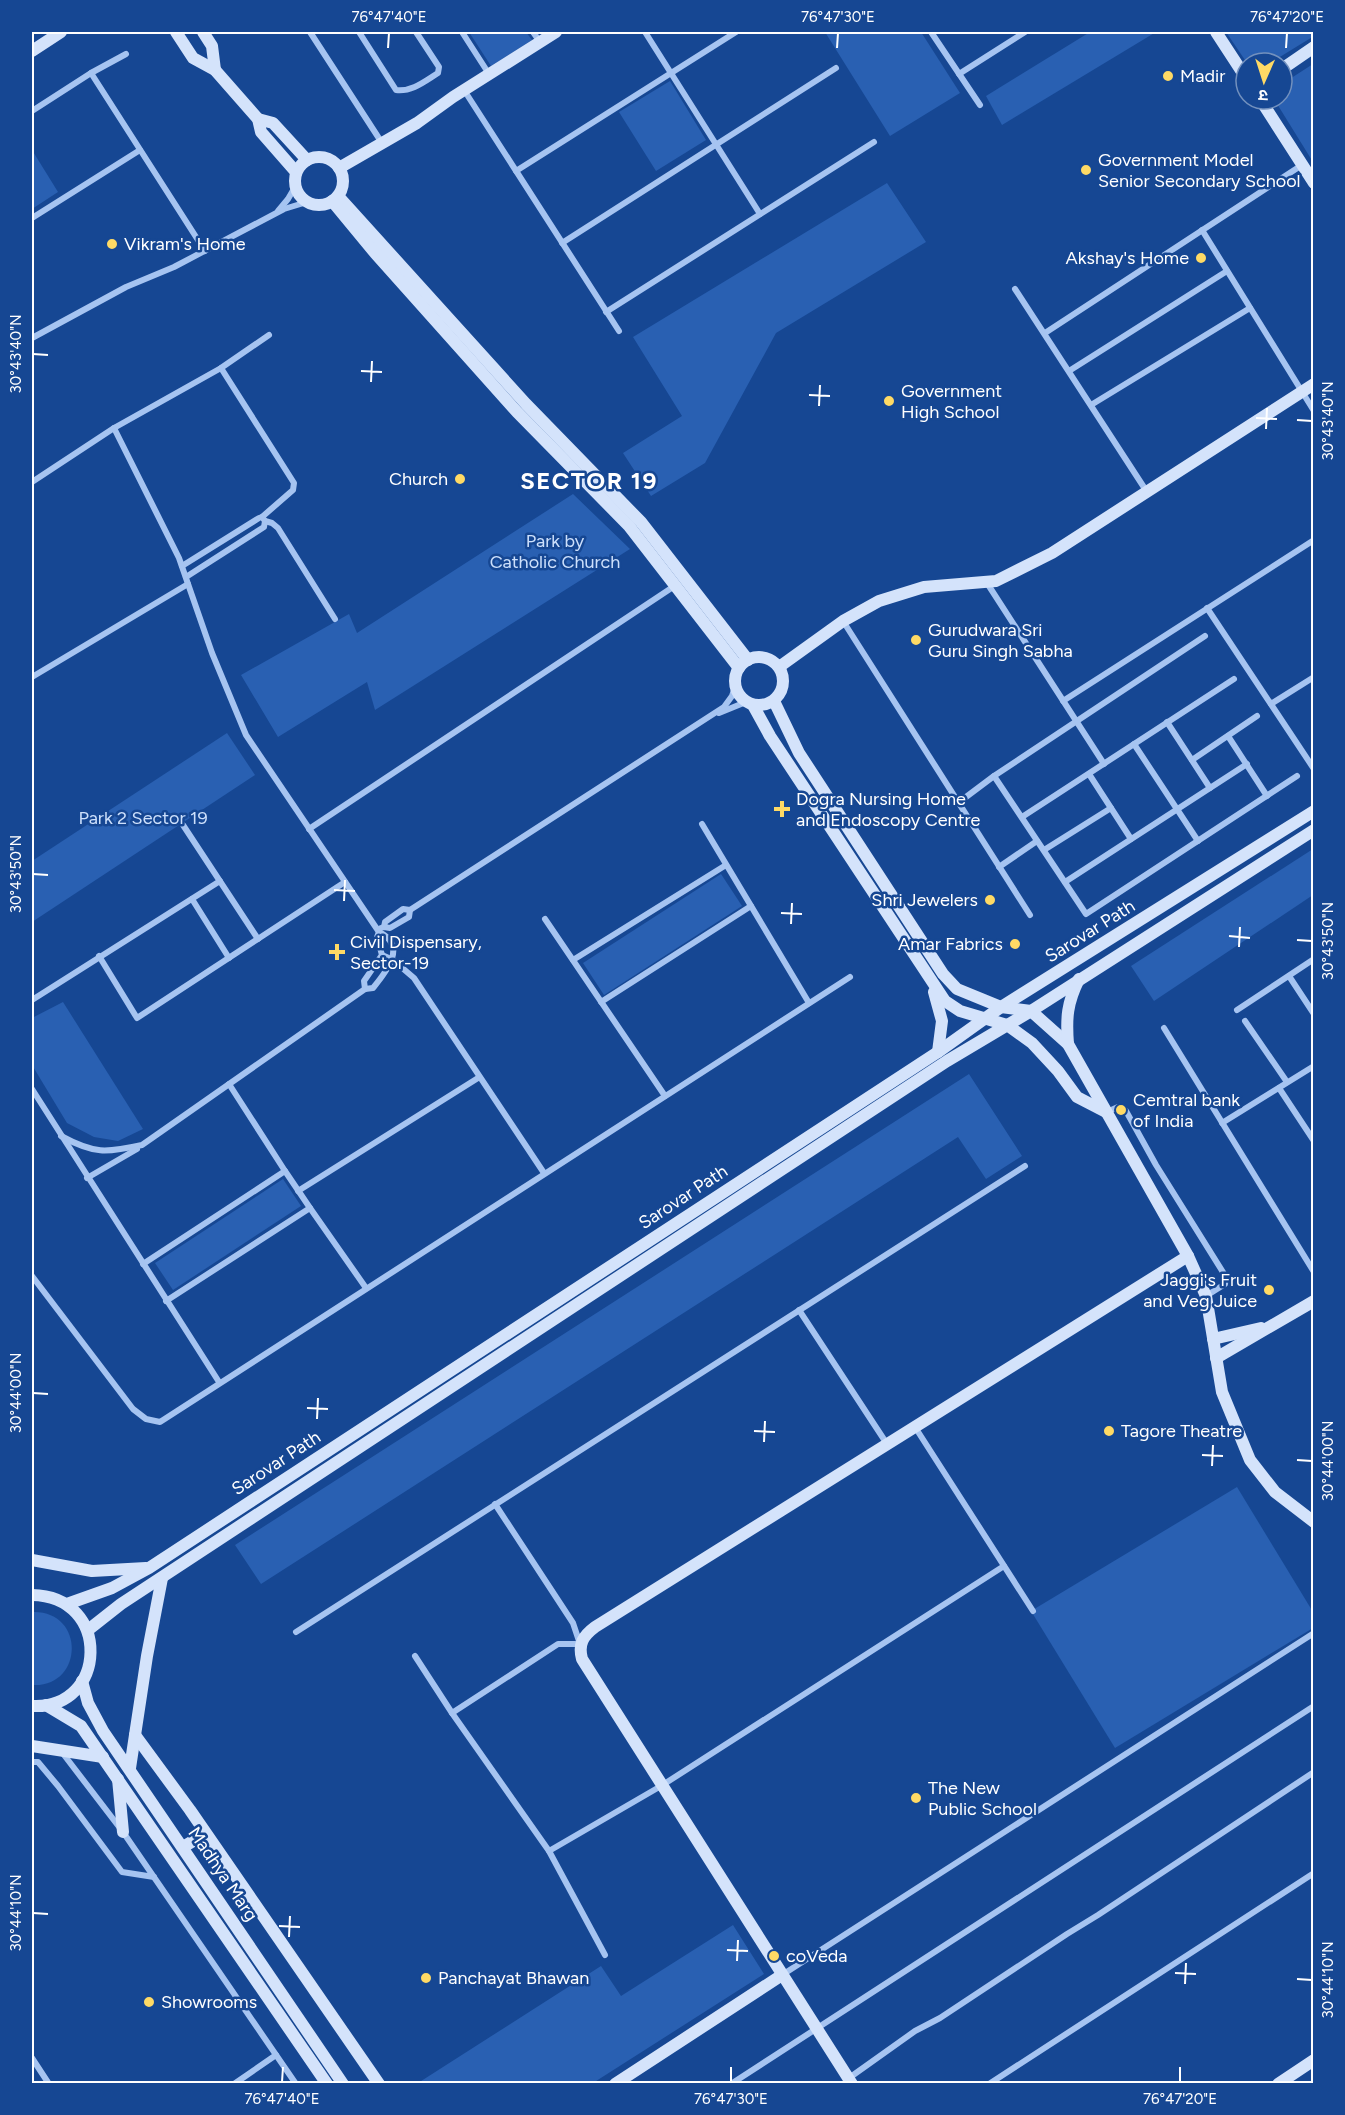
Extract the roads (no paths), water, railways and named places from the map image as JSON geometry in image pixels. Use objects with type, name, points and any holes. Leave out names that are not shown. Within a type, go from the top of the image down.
[{"type":"street","points":[[32,51],[61,32]]},
{"type":"street","points":[[176,32],[193,58],[215,70],[258,119],[261,132],[296,172]]},
{"type":"street","points":[[203,32],[212,46],[215,70]]},
{"type":"street","points":[[310,32],[382,143]]},
{"type":"street","points":[[359,32],[396,90],[404,91],[418,86],[438,73],[438,67],[416,32]]},
{"type":"street","points":[[462,32],[489,74]]},
{"type":"street","points":[[339,168],[417,123],[489,74],[537,37],[556,32]]},
{"type":"street","points":[[645,32],[759,214]]},
{"type":"street","points":[[516,171],[735,32]]},
{"type":"street","points":[[931,32],[980,105]]},
{"type":"street","points":[[959,74],[1024,32]]},
{"type":"street","points":[[1216,32],[1234,60]]},
{"type":"street","points":[[1294,61],[1314,47]]},
{"type":"street","points":[[32,111],[91,73],[126,54]]},
{"type":"street","points":[[562,243],[836,68]]},
{"type":"street","points":[[91,73],[205,251]]},
{"type":"street","points":[[464,90],[619,332]]},
{"type":"street","points":[[1268,111],[1314,183]]},
{"type":"street","points":[[258,119],[273,123],[307,160]]},
{"type":"street","points":[[606,312],[874,142]]},
{"type":"street","points":[[32,218],[140,150]]},
{"type":"street","points":[[323,157],[332,161],[339,168],[343,177],[343,186],[335,199],[324,205],[307,202],[298,195],[295,188],[296,172],[307,160],[323,157]]},
{"type":"street","points":[[1045,333],[1302,165]]},
{"type":"street","points":[[275,213],[295,188]]},
{"type":"street","points":[[335,199],[375,253],[517,412],[629,526],[680,583],[743,664]]},
{"type":"street","points":[[32,338],[106,297],[205,251],[275,213],[307,202]]},
{"type":"street","points":[[1202,230],[1314,411]]},
{"type":"street","points":[[1069,371],[1227,271]]},
{"type":"street","points":[[1015,289],[1147,492]]},
{"type":"street","points":[[1091,405],[1250,308]]},
{"type":"street","points":[[32,482],[114,428],[221,368],[269,335]]},
{"type":"street","points":[[221,368],[294,483],[293,490],[264,519]]},
{"type":"street","points":[[779,668],[843,621],[879,601],[924,587],[996,581],[1052,553],[1314,384]]},
{"type":"street","points":[[87,1178],[142,1145],[365,989],[373,988],[393,960],[393,950],[386,935],[345,882],[246,735],[212,653],[182,566],[114,428]]},
{"type":"street","points":[[182,566],[259,518],[264,519],[278,528],[335,619]]},
{"type":"street","points":[[32,676],[187,581],[264,527],[266,524],[264,519]]},
{"type":"street","points":[[1063,700],[1314,540]]},
{"type":"street","points":[[309,829],[680,583]]},
{"type":"street","points":[[987,583],[1104,764]]},
{"type":"street","points":[[1207,608],[1314,769]]},
{"type":"street","points":[[843,621],[1030,915]]},
{"type":"street","points":[[958,803],[994,776],[1205,636]]},
{"type":"street","points":[[380,930],[390,928],[409,917],[410,910],[724,706],[732,696],[735,677],[743,664],[757,657],[765,658],[779,668],[783,676],[783,686],[774,700],[762,706],[750,704],[707,718]]},
{"type":"street","points":[[1271,705],[1314,677]]},
{"type":"street","points":[[1022,817],[1234,679]]},
{"type":"street","points":[[735,687],[740,696],[750,704],[930,982],[945,1001],[960,1011],[1007,1025],[1032,1043],[1058,1071],[1077,1097],[1106,1112],[1118,1107],[1126,1111],[1156,1165],[1226,1277],[1225,1284],[1206,1296]]},
{"type":"street","points":[[774,700],[799,753],[943,974],[957,989],[1001,1007],[1031,1011],[1068,1044],[1188,1256],[1206,1296],[1222,1392],[1250,1460],[1275,1492],[1314,1522]]},
{"type":"street","points":[[1192,760],[1257,716]]},
{"type":"street","points":[[1167,722],[1210,788]]},
{"type":"street","points":[[1228,736],[1267,796]]},
{"type":"street","points":[[1134,744],[1198,841]]},
{"type":"street","points":[[787,761],[799,753]]},
{"type":"street","points":[[1065,882],[1247,764]]},
{"type":"street","points":[[1089,774],[1131,839]]},
{"type":"street","points":[[994,776],[1086,914],[1297,776]]},
{"type":"street","points":[[1044,850],[1112,808]]},
{"type":"street","name":"Sarovar Path","points":[[67,1604],[111,1588],[149,1568],[938,1052],[1001,1007],[1314,811]]},
{"type":"street","points":[[702,824],[809,1003]]},
{"type":"street","points":[[183,825],[258,939]]},
{"type":"street","name":"Sarovar Path","points":[[87,1630],[162,1578],[937,1068],[1031,1011],[1314,830]]},
{"type":"street","points":[[999,867],[1037,841]]},
{"type":"street","points":[[573,960],[726,865]]},
{"type":"street","points":[[32,1000],[220,881]]},
{"type":"street","points":[[99,956],[137,1018],[345,882]]},
{"type":"street","points":[[192,899],[229,958]]},
{"type":"street","points":[[601,1002],[751,906]]},
{"type":"street","points":[[545,919],[665,1096]]},
{"type":"street","points":[[380,930],[377,937],[382,955]]},
{"type":"street","points":[[904,940],[917,932]]},
{"type":"street","points":[[382,955],[393,960],[414,978],[478,1078],[544,1173]]},
{"type":"street","points":[[365,989],[364,981],[382,955]]},
{"type":"street","points":[[1237,1010],[1314,959]]},
{"type":"street","points":[[32,1276],[133,1409],[146,1419],[160,1422],[850,976]]},
{"type":"street","points":[[1288,976],[1314,1014]]},
{"type":"street","points":[[1068,1044],[1066,1021],[1069,999],[1080,978]]},
{"type":"street","points":[[930,982],[942,1021],[938,1052]]},
{"type":"street","points":[[1245,1021],[1287,1082]]},
{"type":"street","points":[[1164,1028],[1314,1272]]},
{"type":"street","points":[[1222,1123],[1314,1066]]},
{"type":"street","points":[[298,1191],[478,1078]]},
{"type":"street","points":[[229,1084],[310,1209],[366,1288]]},
{"type":"street","points":[[1279,1088],[1314,1141]]},
{"type":"street","points":[[32,1089],[219,1382]]},
{"type":"street","points":[[61,1136],[82,1148],[99,1151],[116,1151],[142,1145]]},
{"type":"street","points":[[296,1632],[1025,1166]]},
{"type":"street","points":[[142,1264],[285,1171]]},
{"type":"street","points":[[166,1301],[310,1209]]},
{"type":"street","points":[[580,1644],[585,1634],[595,1627],[1188,1256]]},
{"type":"street","points":[[1216,1358],[1314,1301]]},
{"type":"street","points":[[799,1310],[887,1444]]},
{"type":"street","points":[[1213,1339],[1277,1324]]},
{"type":"street","points":[[915,1427],[1033,1611]]},
{"type":"street","points":[[495,1504],[573,1623],[582,1659],[851,2081],[915,2031],[940,2018],[1098,1916],[1314,1772]]},
{"type":"street","points":[[32,1560],[92,1570],[149,1568]]},
{"type":"street","points":[[549,1851],[661,1786],[1004,1566]]},
{"type":"street","points":[[130,1768],[147,1656],[162,1578]]},
{"type":"street","points":[[32,1595],[52,1597],[73,1609],[87,1630],[92,1649],[87,1673],[73,1692],[46,1705],[32,1706]]},
{"type":"street","points":[[615,2084],[1311,1634],[1314,1643]]},
{"type":"street","points":[[452,1713],[558,1644],[580,1644]]},
{"type":"street","points":[[415,1656],[549,1851],[605,1955]]},
{"type":"street","name":"Madhya Marg","points":[[82,1681],[88,1703],[103,1731],[344,2084]]},
{"type":"street","name":"Madhya Marg","points":[[46,1705],[81,1726],[327,2084]]},
{"type":"street","points":[[731,2084],[1314,1706]]},
{"type":"street","points":[[135,1735],[379,2084]]},
{"type":"street","points":[[32,1746],[103,1757]]},
{"type":"street","points":[[60,1750],[123,1832],[296,2084]]},
{"type":"street","points":[[32,1762],[38,1762],[58,1786],[122,1872],[154,1877]]},
{"type":"street","points":[[118,1778],[123,1832]]},
{"type":"street","points":[[183,1847],[205,1833]]},
{"type":"street","points":[[989,2084],[1314,1873]]},
{"type":"street","points":[[234,2084],[276,2055]]},
{"type":"street","points":[[32,2058],[49,2084]]},
{"type":"street","points":[[1278,2084],[1314,2060]]},
{"type":"place","name":"Madir","points":[[1168,76]]},
{"type":"place","name":"Government Model Senior Secondary School","points":[[1086,170]]},
{"type":"place","name":"Vikram's Home","points":[[112,244]]},
{"type":"place","name":"Akshay's Home","points":[[1201,258]]},
{"type":"place","name":"Government High School","points":[[889,401]]},
{"type":"place","name":"Church","points":[[460,479]]},
{"type":"place","name":"Gurudwara Sri Guru Singh Sabha","points":[[916,640]]},
{"type":"place","name":"Dogra Nursing Home and Endoscopy Centre","points":[[782,809]]},
{"type":"place","name":"Shri Jewelers","points":[[990,900]]},
{"type":"place","name":"Amar Fabrics","points":[[1015,944]]},
{"type":"place","name":"Civil Dispensary, Sector-19","points":[[337,952]]},
{"type":"place","name":"Cemtral bank of India","points":[[1121,1110]]},
{"type":"place","name":"Jaggi's Fruit and Veg Juice","points":[[1269,1290]]},
{"type":"place","name":"Tagore Theatre","points":[[1109,1431]]},
{"type":"place","name":"The New Public School","points":[[916,1798]]},
{"type":"place","name":"coVeda","points":[[774,1956]]},
{"type":"place","name":"Panchayat Bhawan","points":[[426,1978]]},
{"type":"place","name":"Showrooms","points":[[149,2002]]},
{"type":"district","name":"SECTOR 19","points":[[589,481]]},
{"type":"park label","name":"Park by Catholic Church","points":[[555,551]]},
{"type":"park label","name":"Park 2 Sector 19","points":[[143,818]]}]
